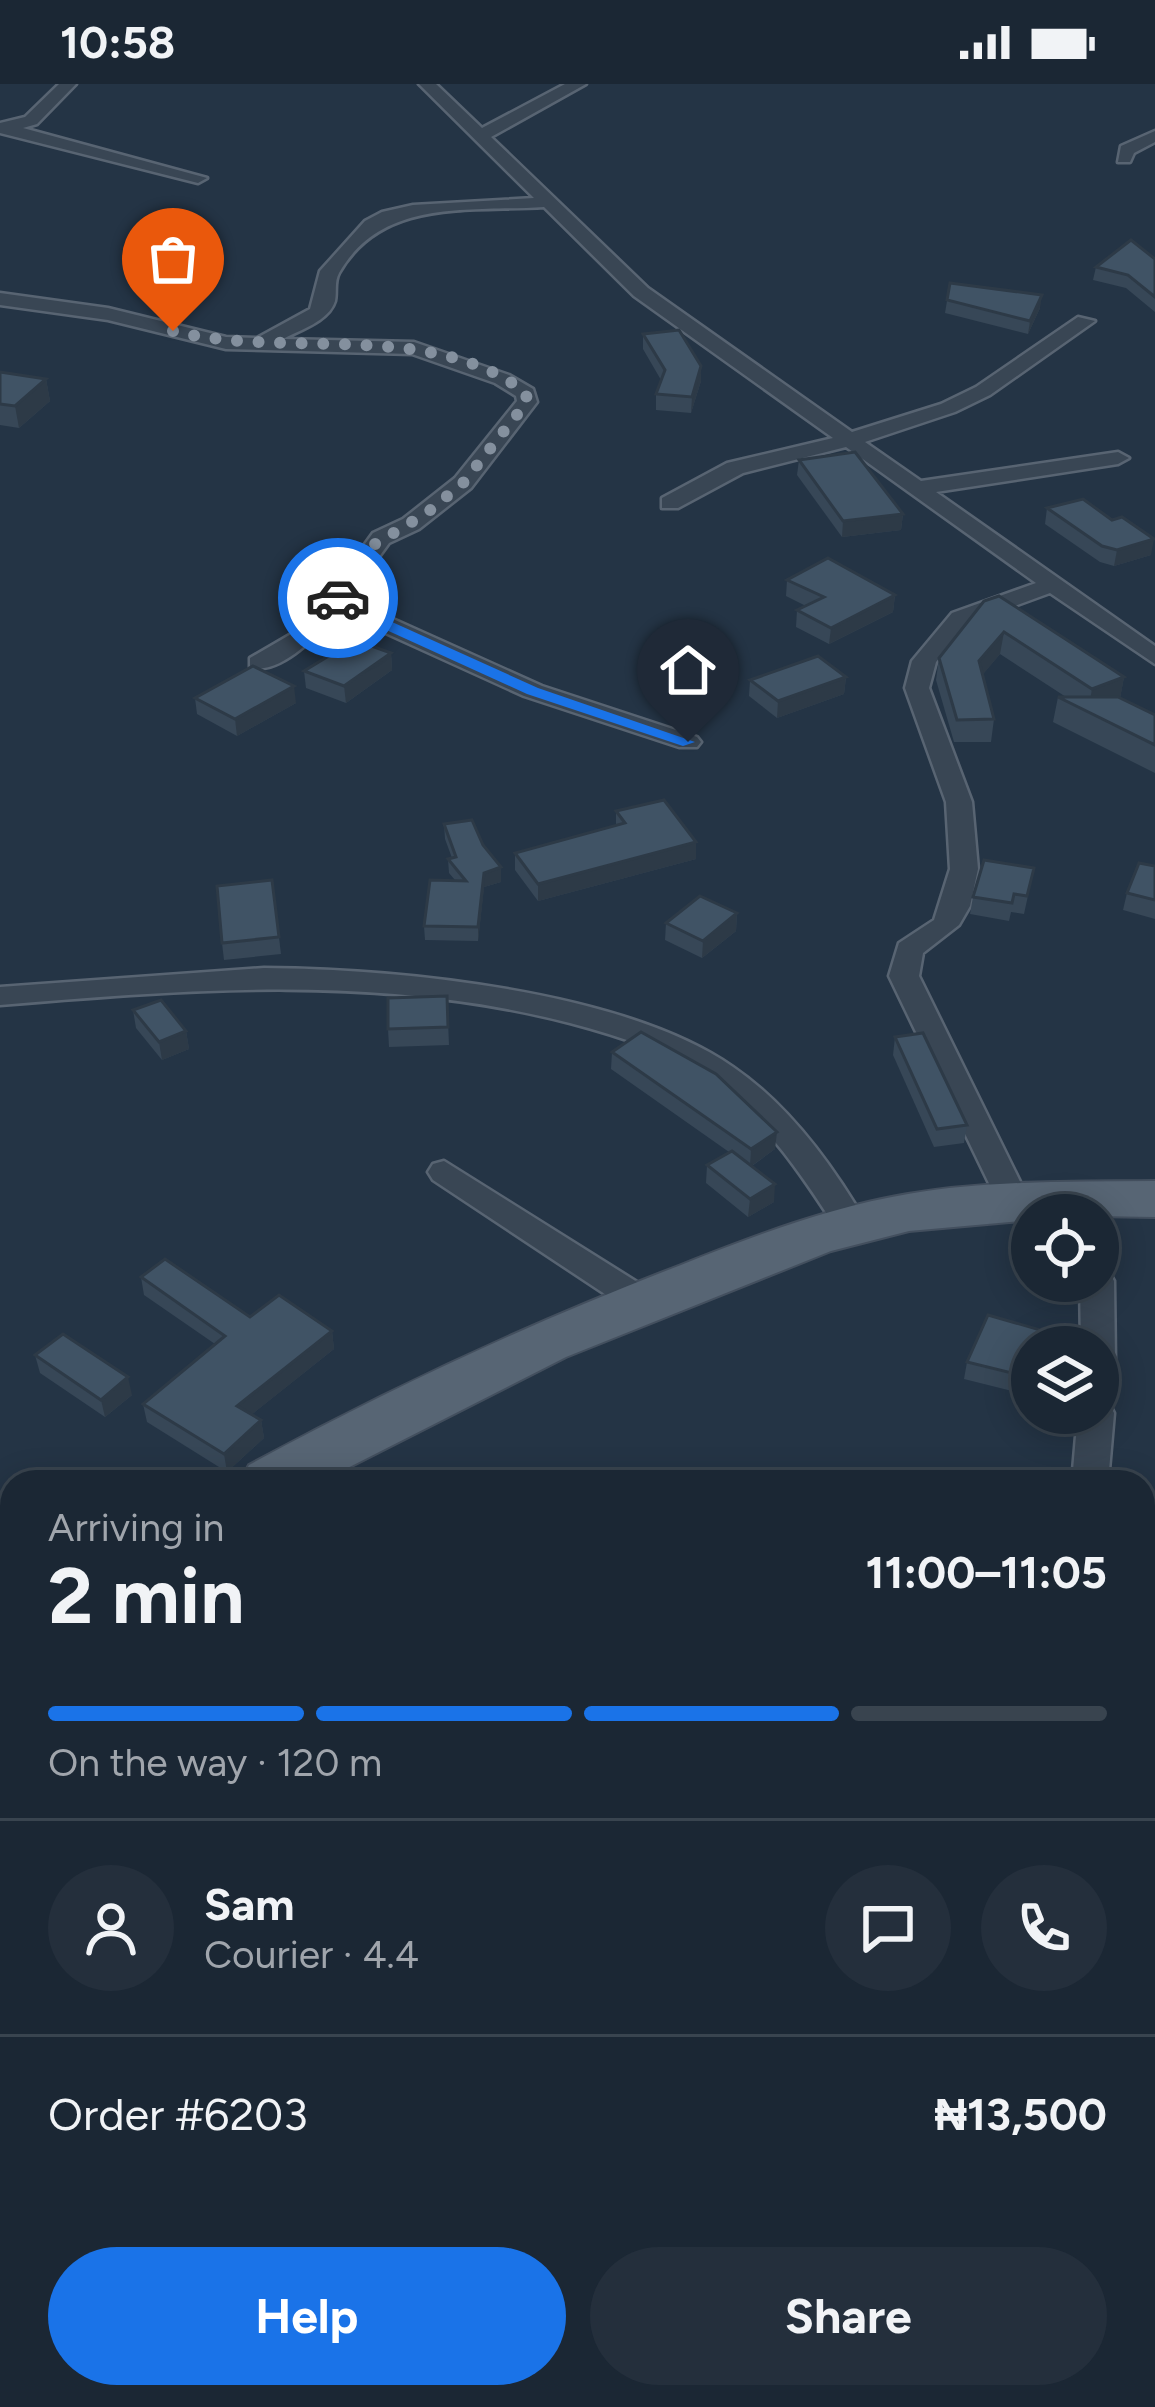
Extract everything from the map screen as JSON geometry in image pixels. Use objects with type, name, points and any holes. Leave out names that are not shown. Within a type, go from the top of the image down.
[{"type":"main road","points":[[1119,1204],[1155,1199]]},
{"type":"main road","points":[[293,1470],[469,1378],[641,1301],[852,1226],[904,1213],[1011,1202]]},
{"type":"street","points":[[5,128],[31,121],[68,84]]},
{"type":"street","points":[[425,84],[640,292],[1154,656]]},
{"type":"street","points":[[482,135],[536,102],[578,84]]},
{"type":"street","points":[[5,128],[48,143],[198,178]]},
{"type":"street","points":[[1155,136],[1127,150],[1124,158],[1155,162]]},
{"type":"street","points":[[259,344],[317,313],[325,303],[327,275],[371,226],[388,216],[413,210],[548,202]]},
{"type":"street","points":[[0,299],[108,314],[206,339],[413,348],[502,379],[526,393],[527,402],[463,483],[428,512],[372,546],[330,608],[301,638],[259,663]]},
{"type":"street","points":[[670,503],[735,469],[908,423],[982,391],[1085,321]]},
{"type":"street","points":[[916,488],[1118,458]]},
{"type":"street","points":[[1011,1198],[904,976],[909,949],[945,926],[956,906],[965,857],[959,802],[916,688],[924,661],[960,618],[1052,585]]},
{"type":"street","points":[[330,608],[376,620],[532,691],[688,742]]},
{"type":"street","points":[[0,996],[286,977],[464,993],[581,1017],[660,1039],[737,1085],[800,1146],[852,1226]]},
{"type":"street","points":[[444,1172],[641,1301]]},
{"type":"street","points":[[1091,1470],[1094,1434]]},
{"type":"building","points":[[1131,240],[1155,259],[1155,297],[1128,275],[1096,267]]},
{"type":"building","points":[[950,283],[1042,295],[1030,321],[947,300]]},
{"type":"building","points":[[679,330],[701,366],[692,397],[656,394],[665,370],[643,334]]},
{"type":"building","points":[[0,372],[46,379],[15,406],[0,404]]},
{"type":"building","points":[[855,452],[903,514],[843,521],[799,460]]},
{"type":"building","points":[[1083,499],[1112,520],[1122,517],[1154,539],[1117,550],[1102,546],[1047,508]]},
{"type":"building","points":[[828,558],[895,595],[831,628],[797,610],[824,597],[787,580]]},
{"type":"building","points":[[999,596],[1124,677],[1092,689],[1004,632],[979,661],[994,719],[957,720],[939,658],[984,601]]},
{"type":"building","points":[[355,640],[391,653],[344,686],[304,671]]},
{"type":"building","points":[[818,656],[846,677],[778,701],[750,680]]},
{"type":"building","points":[[253,666],[294,686],[235,719],[195,698]]},
{"type":"building","points":[[1058,697],[1118,697],[1155,715],[1155,745]]},
{"type":"building","points":[[664,800],[696,842],[538,884],[515,853],[625,823],[616,811]]},
{"type":"building","points":[[472,820],[483,845],[501,867],[484,873],[478,927],[424,926],[430,880],[466,881],[448,859],[456,857],[444,824]]},
{"type":"building","points":[[984,860],[1034,868],[1027,896],[1014,894],[1012,903],[973,897]]},
{"type":"building","points":[[1139,863],[1155,866],[1155,900],[1127,893]]},
{"type":"building","points":[[272,880],[279,937],[222,943],[217,886]]},
{"type":"building","points":[[700,896],[737,913],[703,941],[666,923]]},
{"type":"building","points":[[447,996],[448,1027],[388,1029],[388,998]]},
{"type":"building","points":[[161,1000],[186,1031],[159,1042],[133,1010]]},
{"type":"building","points":[[641,1032],[716,1074],[777,1132],[751,1149],[612,1052]]},
{"type":"building","points":[[923,1033],[967,1125],[937,1129],[895,1037]]},
{"type":"building","points":[[732,1151],[775,1184],[750,1199],[707,1165]]},
{"type":"building","points":[[165,1259],[250,1317],[279,1295],[332,1331],[237,1406],[261,1420],[224,1454],[143,1404],[225,1336],[141,1277]]},
{"type":"building","points":[[988,1315],[1026,1326],[1011,1326],[1011,1373],[967,1362]]},
{"type":"building","points":[[63,1334],[128,1377],[101,1400],[35,1355]]},
{"type":"way so far","points":[[173,331],[226,343],[413,348],[502,379],[526,393],[527,402],[463,483],[412,524],[372,546],[338,598]]},
{"type":"route","points":[[338,598],[330,608],[376,620],[532,691],[688,742]]}]
